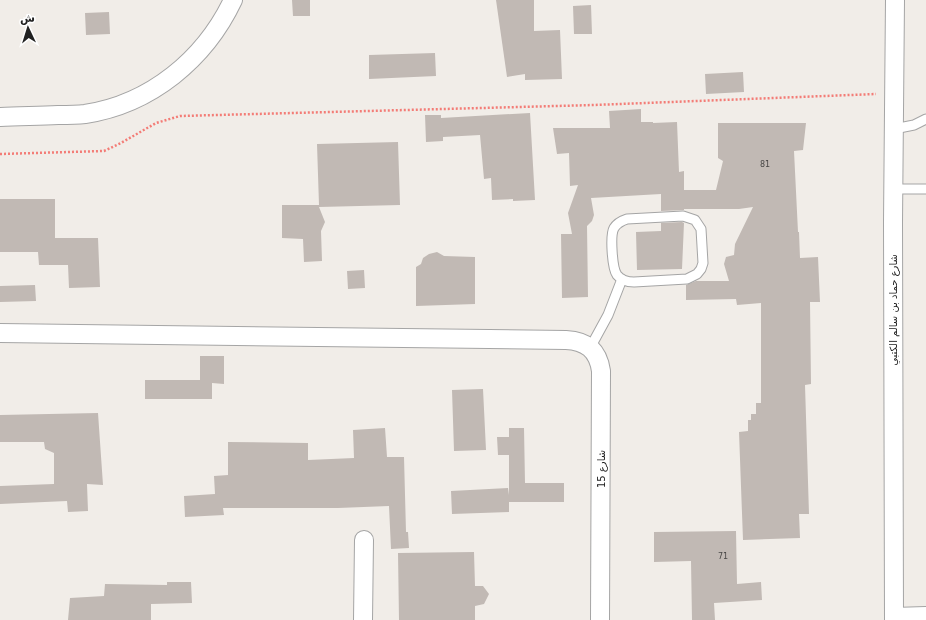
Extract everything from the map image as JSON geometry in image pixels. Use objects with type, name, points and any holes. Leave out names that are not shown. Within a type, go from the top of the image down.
[{"type":"street","points":[[0,117],[84,114],[109,110],[155,89],[176,74],[195,57],[212,38],[233,0]]},
{"type":"street","name":"شارع حماد بن سالم الكتبي","points":[[894,618],[893,189],[895,0]]},
{"type":"street","points":[[0,333],[566,340],[583,343],[590,348]]},
{"type":"street","name":"شارع 15","points":[[590,348],[596,354],[600,362],[601,371],[600,620]]},
{"type":"street","points":[[363,620],[364,540]]},
{"type":"street","points":[[894,618],[926,616]]},
{"type":"lane","points":[[894,129],[914,125],[926,119]]},
{"type":"lane","points":[[893,189],[926,189]]},
{"type":"lane","points":[[682,216],[695,220],[701,229],[703,263],[697,274],[687,279],[634,282],[622,279],[617,276],[614,270],[612,235],[613,229],[621,221],[627,219],[682,216]]},
{"type":"lane","points":[[590,348],[608,315],[622,279]]},
{"type":"path","points":[[0,154],[104,151],[156,123],[180,116],[594,105],[894,94]]},
{"type":"building","points":[[292,0],[310,0],[310,16],[293,16]]},
{"type":"building","points":[[496,0],[534,0],[534,31],[560,30],[562,79],[525,80],[525,74],[507,77]]},
{"type":"building","points":[[591,5],[592,34],[574,34],[573,6]]},
{"type":"building","points":[[109,12],[110,34],[86,35],[85,13]]},
{"type":"building","points":[[435,53],[436,76],[369,79],[369,55]]},
{"type":"building","points":[[743,72],[744,92],[706,94],[705,74]]},
{"type":"building","points":[[641,109],[641,122],[677,122],[679,172],[684,171],[684,190],[716,190],[723,161],[718,158],[718,123],[806,123],[803,150],[794,151],[800,258],[818,257],[820,302],[810,302],[811,384],[805,385],[809,514],[799,514],[800,538],[743,540],[739,432],[748,431],[748,420],[751,420],[751,414],[756,414],[756,403],[761,403],[761,303],[737,305],[736,299],[686,300],[686,285],[696,281],[729,281],[724,264],[726,257],[734,255],[735,244],[753,207],[739,209],[684,209],[661,211],[661,194],[591,198],[594,215],[592,221],[587,226],[588,297],[562,298],[561,234],[572,234],[568,213],[578,185],[570,186],[569,153],[557,154],[553,128],[610,128],[609,111]]},
{"type":"building","points":[[530,113],[535,200],[492,200],[491,178],[484,179],[480,135],[443,137],[443,141],[426,142],[425,115],[441,115],[441,118]]},
{"type":"building","points":[[398,142],[400,205],[319,207],[325,222],[321,231],[322,261],[304,262],[303,239],[282,238],[282,205],[319,205],[317,144]]},
{"type":"building","points":[[0,199],[55,199],[55,238],[98,238],[100,287],[69,288],[68,265],[39,265],[38,252],[0,252]]},
{"type":"building","points":[[661,223],[684,223],[682,269],[637,270],[636,232],[661,231]]},
{"type":"building","points":[[437,252],[444,256],[475,257],[475,304],[416,306],[416,267],[421,264],[423,258],[429,254]]},
{"type":"building","points":[[364,270],[365,288],[348,289],[347,271]]},
{"type":"building","points":[[35,285],[36,301],[0,302],[0,286]]},
{"type":"building","points":[[200,356],[224,356],[224,384],[212,383],[212,399],[145,399],[145,380],[200,380]]},
{"type":"building","points":[[483,389],[486,450],[454,451],[452,390]]},
{"type":"building","points":[[98,413],[103,485],[87,484],[88,511],[68,512],[67,501],[0,504],[0,486],[54,484],[54,453],[45,449],[44,442],[0,442],[0,415]]},
{"type":"building","points":[[385,428],[387,457],[404,457],[406,532],[408,532],[409,548],[391,549],[389,506],[338,508],[223,508],[224,515],[185,517],[184,496],[215,494],[214,476],[228,475],[228,442],[308,443],[308,460],[354,458],[353,430]]},
{"type":"building","points":[[509,428],[524,428],[525,483],[564,483],[564,502],[509,502],[509,512],[452,514],[451,491],[508,488],[509,495],[509,455],[498,455],[497,437],[509,437]]},
{"type":"building","points":[[736,531],[737,584],[761,582],[762,600],[714,603],[715,620],[692,620],[691,561],[654,562],[654,532]]},
{"type":"building","points":[[474,552],[475,586],[483,586],[489,594],[484,604],[475,606],[475,620],[399,620],[398,553]]},
{"type":"building","points":[[167,582],[191,582],[192,603],[151,604],[151,620],[68,620],[70,598],[104,596],[105,584],[167,585]]}]
